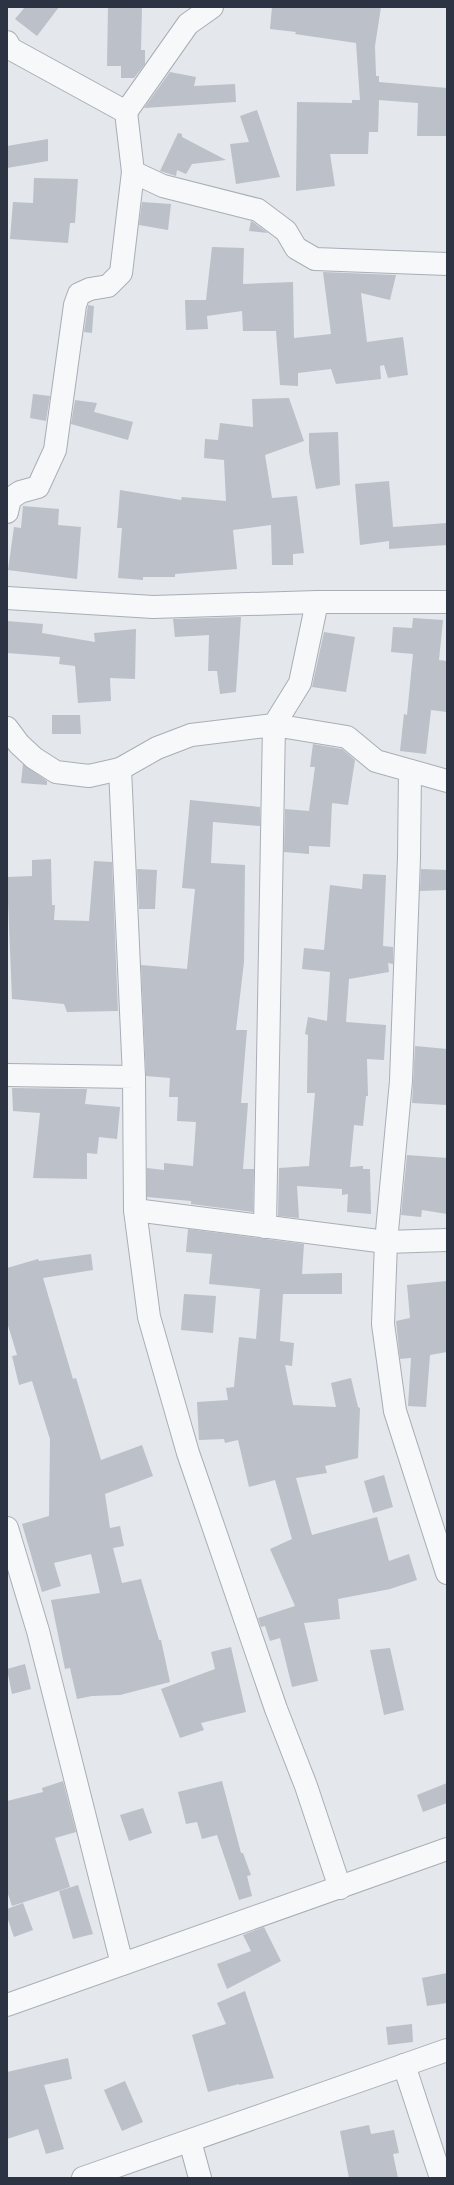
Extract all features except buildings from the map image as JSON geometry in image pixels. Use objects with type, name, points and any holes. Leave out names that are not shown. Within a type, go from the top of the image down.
[{"type":"street","points":[[7,512],[10,499],[20,492],[38,487],[55,450],[75,305],[79,294],[90,289],[108,286],[121,273],[133,172],[126,112],[188,24],[212,7]]},
{"type":"street","points":[[7,42],[10,49],[126,112]]},
{"type":"street","points":[[133,172],[163,186],[258,210],[286,231],[296,248],[315,259],[447,264]]},
{"type":"street","points":[[7,598],[153,607],[317,602],[447,602]]},
{"type":"street","points":[[265,1227],[274,725],[300,683],[317,602]]},
{"type":"street","points":[[7,728],[19,744],[34,758],[56,772],[89,776],[120,769],[158,748],[191,735],[274,725],[347,737],[376,761],[447,781]]},
{"type":"street","points":[[120,769],[134,1077],[135,1210],[149,1318],[188,1453],[276,1709],[306,1786],[340,1888]]},
{"type":"street","points":[[410,771],[409,857],[401,1081],[386,1242],[383,1324],[395,1411],[447,1572]]},
{"type":"street","points":[[7,1075],[134,1077]]},
{"type":"street","points":[[135,1210],[386,1242],[447,1240]]},
{"type":"street","points":[[7,1528],[38,1631],[122,1964]]},
{"type":"street","points":[[7,2005],[447,1849]]},
{"type":"street","points":[[83,2178],[447,2050]]},
{"type":"street","points":[[404,2065],[441,2178]]},
{"type":"street","points":[[190,2141],[200,2178]]}]
